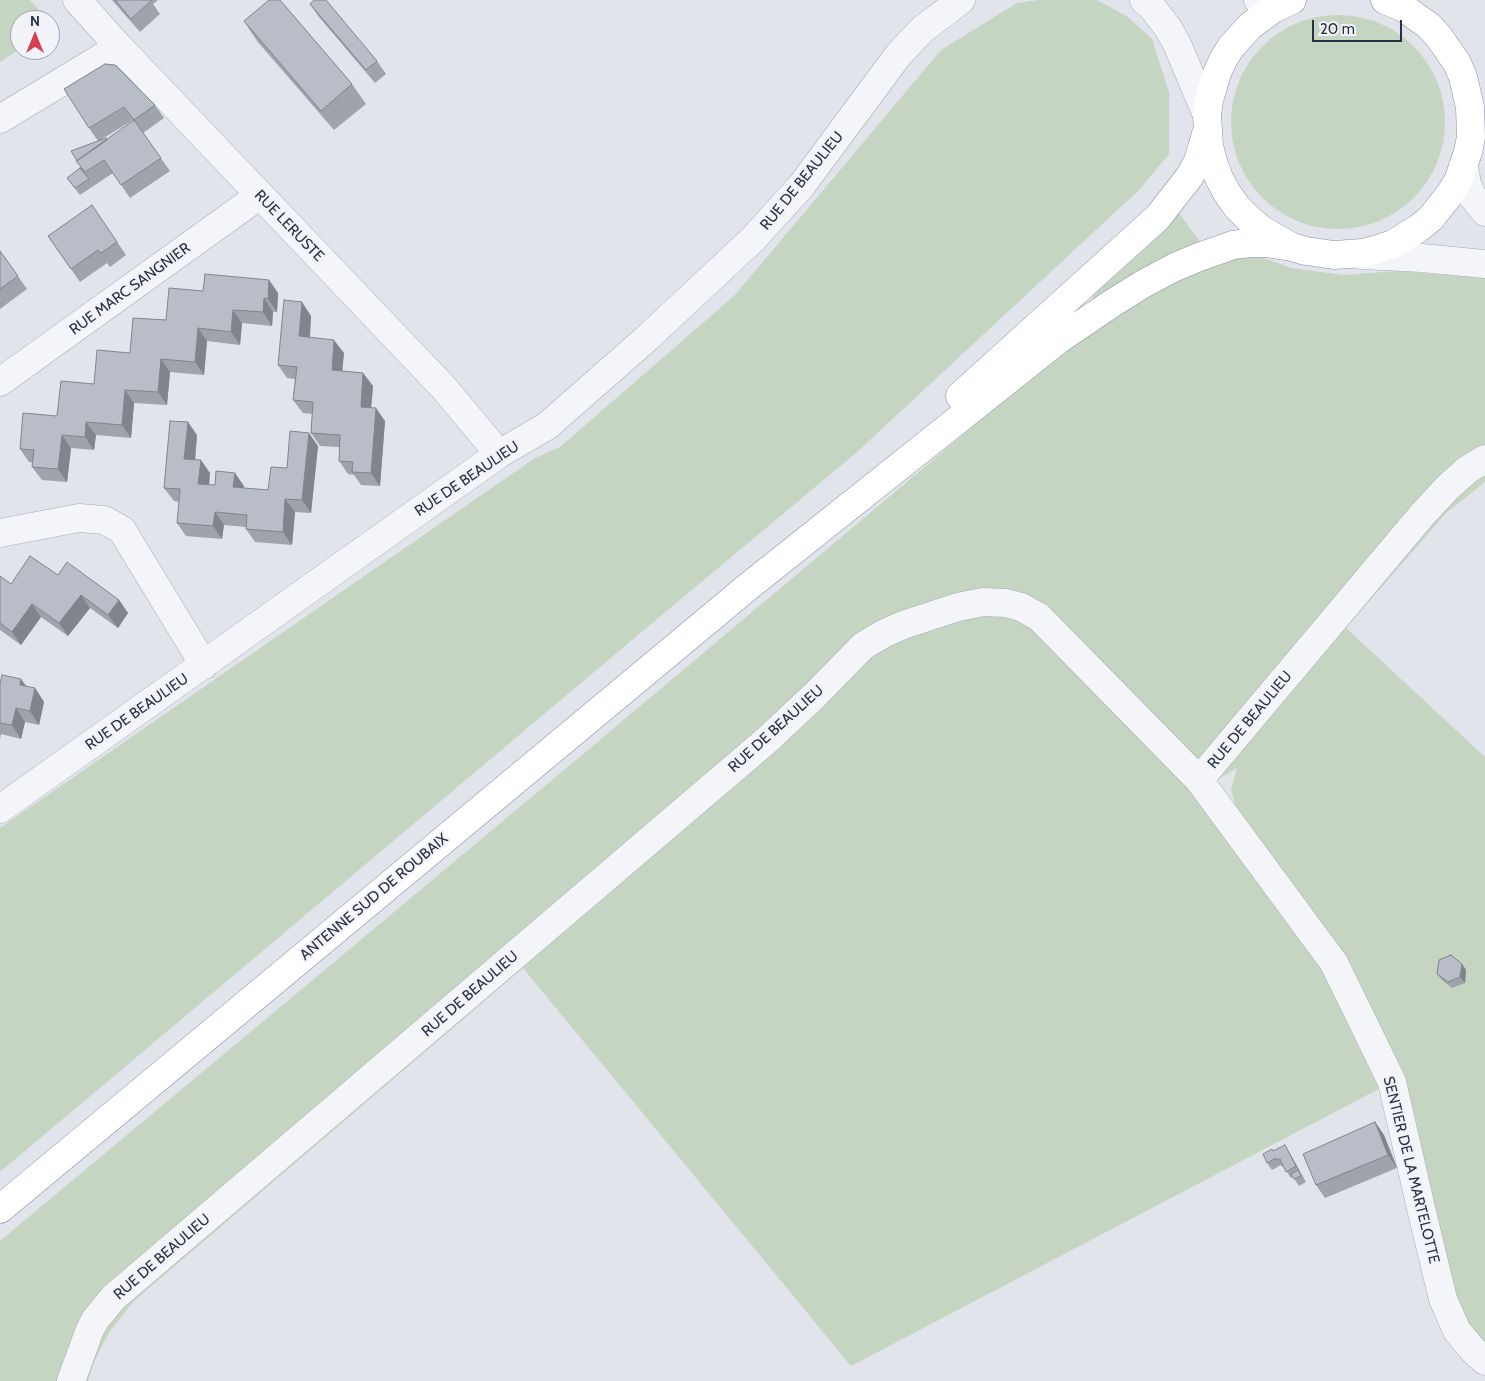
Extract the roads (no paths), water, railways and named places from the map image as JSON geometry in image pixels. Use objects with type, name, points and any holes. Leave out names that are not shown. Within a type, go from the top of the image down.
[{"type":"highway","points":[[749,586],[1158,217],[1190,176],[1198,161],[1207,122],[1212,86],[1231,47],[1261,17],[1292,0]]},
{"type":"highway","points":[[1385,0],[1404,8],[1429,26],[1449,50],[1463,77],[1468,92],[1471,122]]},
{"type":"highway","points":[[749,586],[1058,340],[1111,304],[1175,267],[1212,252],[1250,243],[1292,246],[1320,254],[1348,255],[1364,253],[1393,244],[1419,228],[1446,201],[1458,181],[1468,152],[1471,122],[1477,98],[1485,78]]},
{"type":"highway","points":[[1207,122],[1213,162],[1219,178],[1232,200],[1249,220],[1262,230],[1292,246]]},
{"type":"highway","name":"ANTENNE SUD DE ROUBAIX","points":[[0,1209],[749,586]]},
{"type":"street","name":"RUE LERUSTE","points":[[76,0],[444,388],[499,454]]},
{"type":"street","name":"RUE DE BEAULIEU","points":[[0,809],[499,454],[547,426],[646,339],[753,240],[802,185],[899,54],[922,29],[961,0]]},
{"type":"street","points":[[1144,0],[1168,28],[1177,44],[1207,122]]},
{"type":"street","points":[[1258,0],[1267,0]]},
{"type":"street","points":[[0,119],[119,47]]},
{"type":"street","points":[[1464,167],[1472,198],[1485,212]]},
{"type":"street","name":"RUE MARC SANGNIER","points":[[0,382],[260,195]]},
{"type":"street","points":[[1348,255],[1422,258],[1485,264]]},
{"type":"street","name":"RUE DE BEAULIEU","points":[[71,1381],[85,1341],[95,1320],[114,1297],[767,740],[863,646],[883,634],[931,615],[958,607],[983,602],[1006,603],[1021,607],[1039,617],[1199,780],[1422,515],[1447,488],[1468,470],[1485,459]]},
{"type":"street","points":[[0,533],[79,518],[104,520],[122,530],[204,664]]},
{"type":"street","name":"SENTIER DE LA MARTELOTTE","points":[[1199,780],[1334,963],[1392,1082],[1443,1299],[1457,1331],[1485,1361]]}]
